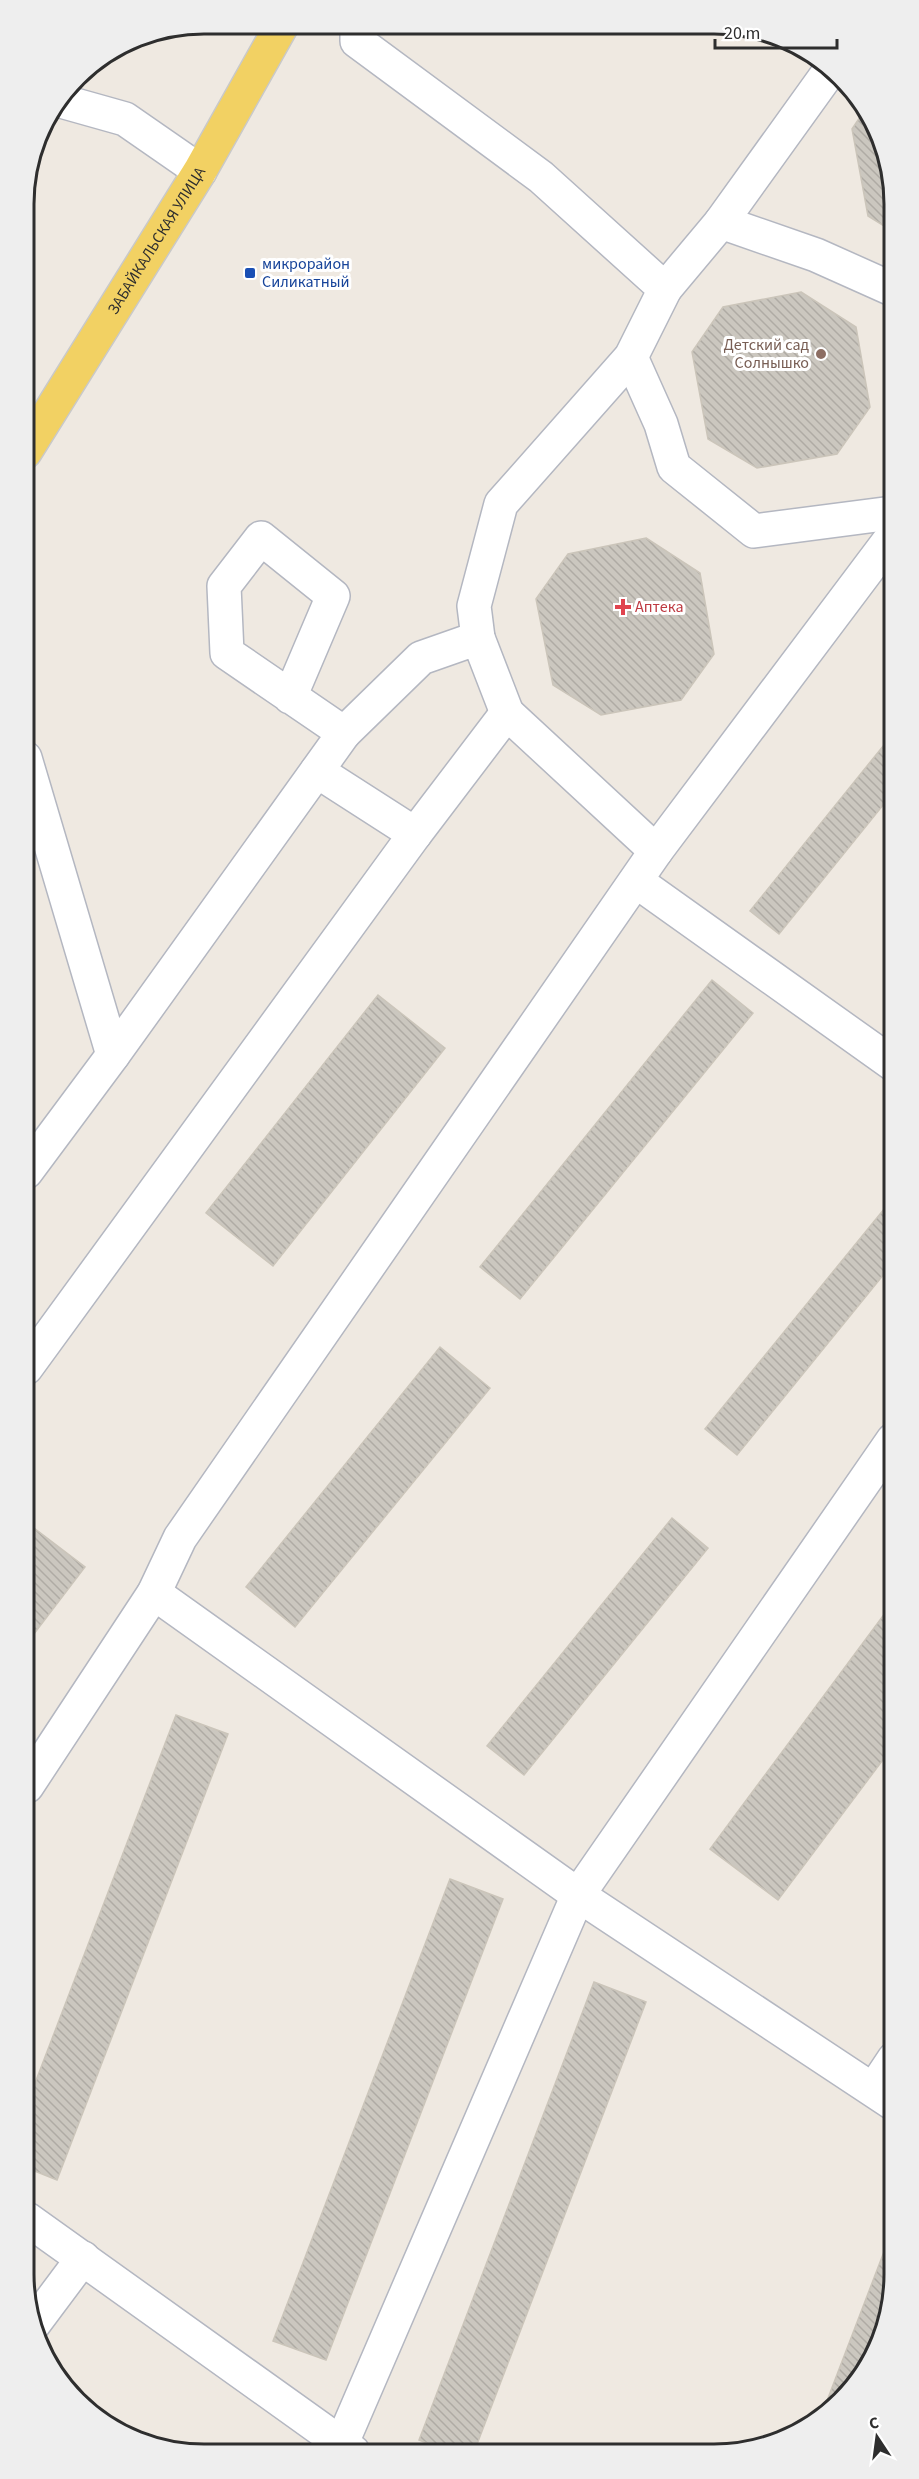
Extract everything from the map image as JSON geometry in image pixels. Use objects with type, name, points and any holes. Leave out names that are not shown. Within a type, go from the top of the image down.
[{"type":"main road","name":"ЗАБАЙКАЛЬСКАЯ УЛИЦА","points":[[35,436],[200,171],[276,34]]},
{"type":"street","points":[[365,34],[541,177],[665,289]]},
{"type":"street","points":[[656,851],[507,713],[478,638],[474,606],[501,504],[632,357],[665,289],[721,222],[826,76]]},
{"type":"street","points":[[68,103],[125,119],[200,171]]},
{"type":"street","points":[[721,222],[816,255],[884,285]]},
{"type":"street","points":[[632,357],[661,424],[674,467],[754,531],[884,514]]},
{"type":"street","points":[[34,1775],[154,1593],[180,1538],[656,851],[884,548]]},
{"type":"street","points":[[35,1161],[344,733],[421,658],[478,638]]},
{"type":"street","points":[[290,697],[344,733]]},
{"type":"street","points":[[34,1356],[415,834],[507,713]]},
{"type":"street","points":[[317,771],[415,834]]},
{"type":"street","points":[[35,791],[113,1055]]},
{"type":"street","points":[[636,881],[884,1058]]},
{"type":"street","points":[[347,2444],[578,1895],[884,1453]]},
{"type":"street","points":[[154,1593],[578,1895],[884,2097]]},
{"type":"street","points":[[34,2224],[338,2444]]},
{"type":"street","points":[[40,2315],[82,2258]]},
{"type":"building","points":[[860,117],[875,150],[883,182],[884,226],[868,216],[852,129]]},
{"type":"building","points":[[801,292],[856,327],[870,407],[837,454],[757,468],[708,439],[692,352],[723,307]]},
{"type":"building","points":[[646,538],[700,573],[714,654],[681,700],[601,715],[553,685],[536,599],[568,554]]},
{"type":"building","points":[[884,745],[884,804],[779,934],[750,911]]},
{"type":"building","points":[[712,980],[753,1013],[520,1299],[480,1267]]},
{"type":"building","points":[[378,995],[445,1048],[273,1266],[206,1213]]},
{"type":"building","points":[[884,1209],[884,1274],[737,1455],[705,1429]]},
{"type":"building","points":[[440,1347],[490,1388],[295,1627],[246,1587]]},
{"type":"building","points":[[672,1518],[708,1548],[524,1775],[487,1746]]},
{"type":"building","points":[[34,1528],[85,1567],[34,1633]]},
{"type":"building","points":[[884,1614],[884,1758],[778,1900],[710,1849]]},
{"type":"building","points":[[176,1715],[228,1734],[57,2180],[34,2171],[34,2085]]},
{"type":"building","points":[[450,1879],[503,1899],[326,2360],[273,2341]]},
{"type":"building","points":[[594,1982],[646,2002],[477,2444],[429,2444],[419,2440]]},
{"type":"building","points":[[884,2252],[883,2297],[872,2340],[856,2369],[827,2402]]},
{"type":"place","name":"микрорайон Силикатный","points":[[250,273]]},
{"type":"place","name":"Детский сад Солнышко","points":[[821,354]]},
{"type":"place","name":"Аптека","points":[[623,607]]}]
